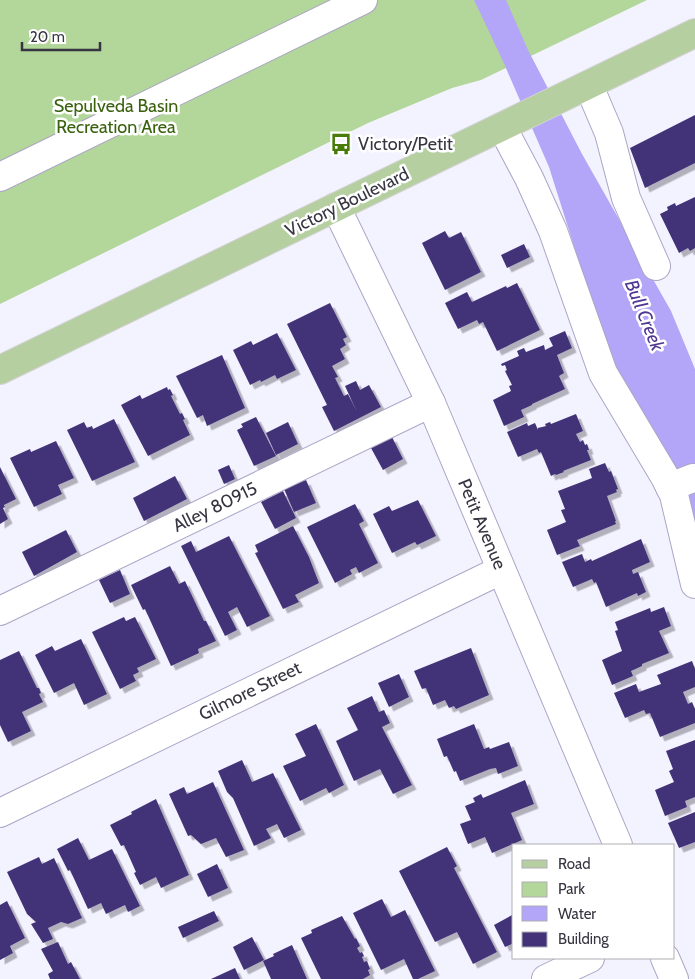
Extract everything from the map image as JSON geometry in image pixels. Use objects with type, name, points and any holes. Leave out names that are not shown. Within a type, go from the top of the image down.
[{"type":"main road","name":"Victory Boulevard","points":[[0,370],[695,34]]},
{"type":"street","points":[[0,177],[363,0]]},
{"type":"street","points":[[582,89],[609,133],[626,198],[656,266]]},
{"type":"street","points":[[508,125],[553,231],[603,373],[681,482],[674,495],[695,584]]},
{"type":"street","name":"Petit Avenue","points":[[336,207],[430,403],[618,844]]},
{"type":"street","name":"Alley 80915","points":[[0,611],[430,403]]},
{"type":"street","name":"Gilmore Street","points":[[0,812],[501,570]]},
{"type":"street","points":[[546,979],[588,959]]},
{"type":"street","points":[[665,959],[674,979]]},
{"type":"green space","name":"Sepulveda Basin Recreation Area","points":[[0,0],[647,0],[481,80],[452,88],[368,123],[0,304]]},
{"type":"water","name":"Bull Creek","points":[[474,0],[506,0],[528,50],[582,154],[671,311],[695,369],[695,542],[609,357],[549,167]]},
{"type":"building","points":[[695,115],[695,163],[645,188],[630,148]]},
{"type":"building","points":[[695,197],[695,248],[690,251],[688,248],[679,253],[660,214],[668,210],[667,207],[675,203],[676,206]]},
{"type":"building","points":[[445,231],[449,238],[461,232],[481,272],[445,290],[422,243]]},
{"type":"building","points":[[524,244],[530,257],[507,268],[501,255]]},
{"type":"building","points":[[517,283],[540,330],[497,351],[483,322],[479,324],[477,320],[458,329],[445,303],[467,292],[472,302],[506,286],[507,288]]},
{"type":"building","points":[[330,303],[347,337],[343,339],[346,345],[340,349],[345,359],[332,366],[338,377],[335,378],[344,396],[348,394],[357,412],[345,386],[356,381],[360,390],[369,385],[381,407],[334,431],[322,407],[327,405],[287,324]]},
{"type":"building","points":[[565,331],[572,348],[557,355],[564,373],[559,376],[565,389],[521,410],[524,417],[504,426],[493,400],[511,391],[509,386],[512,385],[505,371],[507,370],[505,365],[502,366],[501,364],[519,356],[517,351],[524,348],[526,352],[544,345],[545,350],[553,346],[549,338]]},
{"type":"building","points":[[277,333],[296,370],[277,379],[275,375],[250,385],[233,350],[251,341],[253,345]]},
{"type":"building","points":[[222,355],[245,408],[207,426],[203,415],[197,418],[176,376]]},
{"type":"building","points":[[167,387],[173,395],[171,396],[180,414],[182,413],[185,419],[183,420],[190,435],[148,456],[121,405],[140,395],[142,399]]},
{"type":"building","points":[[576,414],[583,431],[576,434],[580,442],[583,440],[585,445],[587,444],[591,460],[551,476],[541,452],[539,453],[537,449],[518,457],[507,432],[527,423],[528,426],[535,423],[538,430],[538,428],[546,426],[545,424],[550,422],[551,424]]},
{"type":"building","points":[[256,417],[276,456],[254,466],[237,430],[243,427],[241,424]]},
{"type":"building","points":[[114,419],[135,462],[92,481],[67,430],[84,422],[87,428],[92,426],[93,429]]},
{"type":"building","points":[[288,422],[298,444],[276,455],[266,433]]},
{"type":"building","points":[[392,437],[403,459],[383,470],[371,448]]},
{"type":"building","points":[[56,441],[74,478],[58,485],[62,494],[34,507],[10,458],[30,449],[31,452]]},
{"type":"building","points":[[605,463],[609,472],[611,471],[618,489],[616,490],[617,492],[607,496],[616,524],[577,540],[580,546],[557,555],[547,530],[566,522],[561,510],[565,509],[558,491],[592,478],[589,469]]},
{"type":"building","points":[[229,465],[235,479],[224,484],[218,470]]},
{"type":"building","points":[[0,467],[16,499],[4,505],[5,507],[3,508],[8,519],[0,524]]},
{"type":"building","points":[[175,476],[187,499],[144,521],[133,498]]},
{"type":"building","points":[[306,480],[316,503],[294,512],[284,489]]},
{"type":"building","points":[[283,491],[296,518],[275,529],[261,502]]},
{"type":"building","points":[[418,500],[436,536],[417,545],[415,542],[392,553],[373,514],[389,506],[392,511]]},
{"type":"building","points":[[355,504],[364,521],[359,524],[378,563],[359,573],[356,567],[350,570],[352,574],[335,583],[307,527]]},
{"type":"building","points":[[293,526],[309,557],[319,583],[295,595],[299,602],[283,609],[255,553],[258,552],[255,545]]},
{"type":"building","points":[[66,530],[77,552],[34,576],[22,552]]},
{"type":"building","points":[[229,536],[270,616],[247,627],[237,607],[228,612],[237,630],[225,636],[181,546],[191,541],[196,552]]},
{"type":"building","points":[[641,539],[650,562],[632,570],[633,574],[638,572],[646,592],[638,596],[637,593],[606,607],[596,582],[594,583],[592,579],[573,587],[562,562],[582,554],[585,562],[591,559],[592,561]]},
{"type":"building","points":[[170,566],[179,584],[185,581],[216,641],[198,649],[199,653],[171,666],[145,609],[143,610],[131,585]]},
{"type":"building","points":[[120,570],[130,594],[110,603],[99,580]]},
{"type":"building","points":[[664,607],[671,626],[659,631],[669,653],[642,664],[642,666],[631,671],[633,676],[612,685],[602,660],[622,651],[615,631],[618,630],[615,622],[650,608],[651,612]]},
{"type":"building","points":[[124,617],[126,621],[135,617],[156,659],[137,668],[139,672],[133,675],[136,681],[120,689],[92,632]]},
{"type":"building","points":[[81,639],[107,694],[84,705],[74,683],[54,693],[35,655],[52,646],[55,651]]},
{"type":"building","points":[[471,648],[489,695],[456,709],[454,706],[449,708],[445,700],[433,705],[426,688],[422,689],[414,671]]},
{"type":"building","points":[[19,651],[37,688],[39,688],[41,693],[39,694],[43,702],[22,712],[31,731],[8,742],[0,725],[0,660]]},
{"type":"building","points":[[692,661],[695,669],[695,687],[683,692],[688,704],[692,702],[695,709],[695,723],[660,737],[650,713],[646,714],[644,710],[625,718],[614,693],[636,684],[639,692],[661,684],[657,675]]},
{"type":"building","points":[[399,674],[409,697],[389,707],[378,683]]},
{"type":"building","points":[[372,696],[379,712],[384,710],[390,723],[382,727],[412,785],[393,794],[380,769],[354,781],[336,741],[358,730],[347,708]]},
{"type":"building","points":[[316,724],[344,785],[329,793],[326,788],[300,801],[283,766],[306,756],[295,734]]},
{"type":"building","points":[[474,724],[484,749],[489,747],[490,749],[509,742],[518,766],[498,774],[496,768],[490,769],[460,781],[447,756],[444,757],[437,739]]},
{"type":"building","points":[[695,740],[695,797],[685,801],[687,807],[665,816],[655,790],[674,782],[669,771],[673,769],[666,751]]},
{"type":"building","points":[[242,760],[252,782],[273,773],[301,830],[284,838],[277,824],[266,829],[271,838],[254,846],[233,798],[227,792],[218,771]]},
{"type":"building","points":[[525,780],[534,804],[511,813],[522,840],[492,853],[485,837],[468,844],[460,824],[471,820],[465,806],[475,802],[473,798],[481,794],[483,798]]},
{"type":"building","points":[[213,782],[244,850],[226,857],[216,838],[201,844],[191,835],[188,836],[169,794],[184,787],[187,794]]},
{"type":"building","points":[[156,799],[189,875],[161,888],[156,877],[140,885],[124,845],[121,846],[110,825]]},
{"type":"building","points":[[695,812],[695,842],[679,848],[668,823]]},
{"type":"building","points":[[78,838],[89,860],[112,849],[140,906],[128,912],[125,905],[106,914],[101,903],[88,909],[70,870],[68,871],[57,849]]},
{"type":"building","points":[[447,847],[457,866],[454,868],[497,952],[473,964],[457,932],[435,942],[399,871]]},
{"type":"building","points":[[39,857],[42,864],[54,858],[82,918],[68,924],[61,922],[48,928],[53,939],[43,943],[31,924],[36,922],[27,914],[7,872]]},
{"type":"building","points":[[217,864],[228,888],[208,897],[197,874]]},
{"type":"building","points":[[382,899],[391,917],[405,910],[435,971],[418,979],[413,979],[404,959],[381,970],[353,913]]},
{"type":"building","points":[[7,901],[25,938],[10,946],[13,953],[0,960],[0,905]]},
{"type":"building","points":[[214,911],[219,921],[183,938],[178,927]]},
{"type":"building","points":[[512,915],[512,944],[505,947],[494,925]]},
{"type":"building","points":[[342,916],[360,946],[357,948],[364,956],[362,957],[364,962],[367,961],[370,975],[363,979],[321,979],[301,938],[312,933],[311,930]]},
{"type":"building","points":[[252,937],[264,960],[244,970],[233,947]]},
{"type":"building","points":[[58,942],[68,964],[71,962],[80,979],[50,979],[48,974],[53,971],[41,949]]},
{"type":"building","points":[[292,945],[307,979],[271,979],[263,961]]},
{"type":"building","points":[[235,968],[240,979],[211,979]]},
{"type":"place","name":"Victory/Petit","points":[[341,144]]}]
